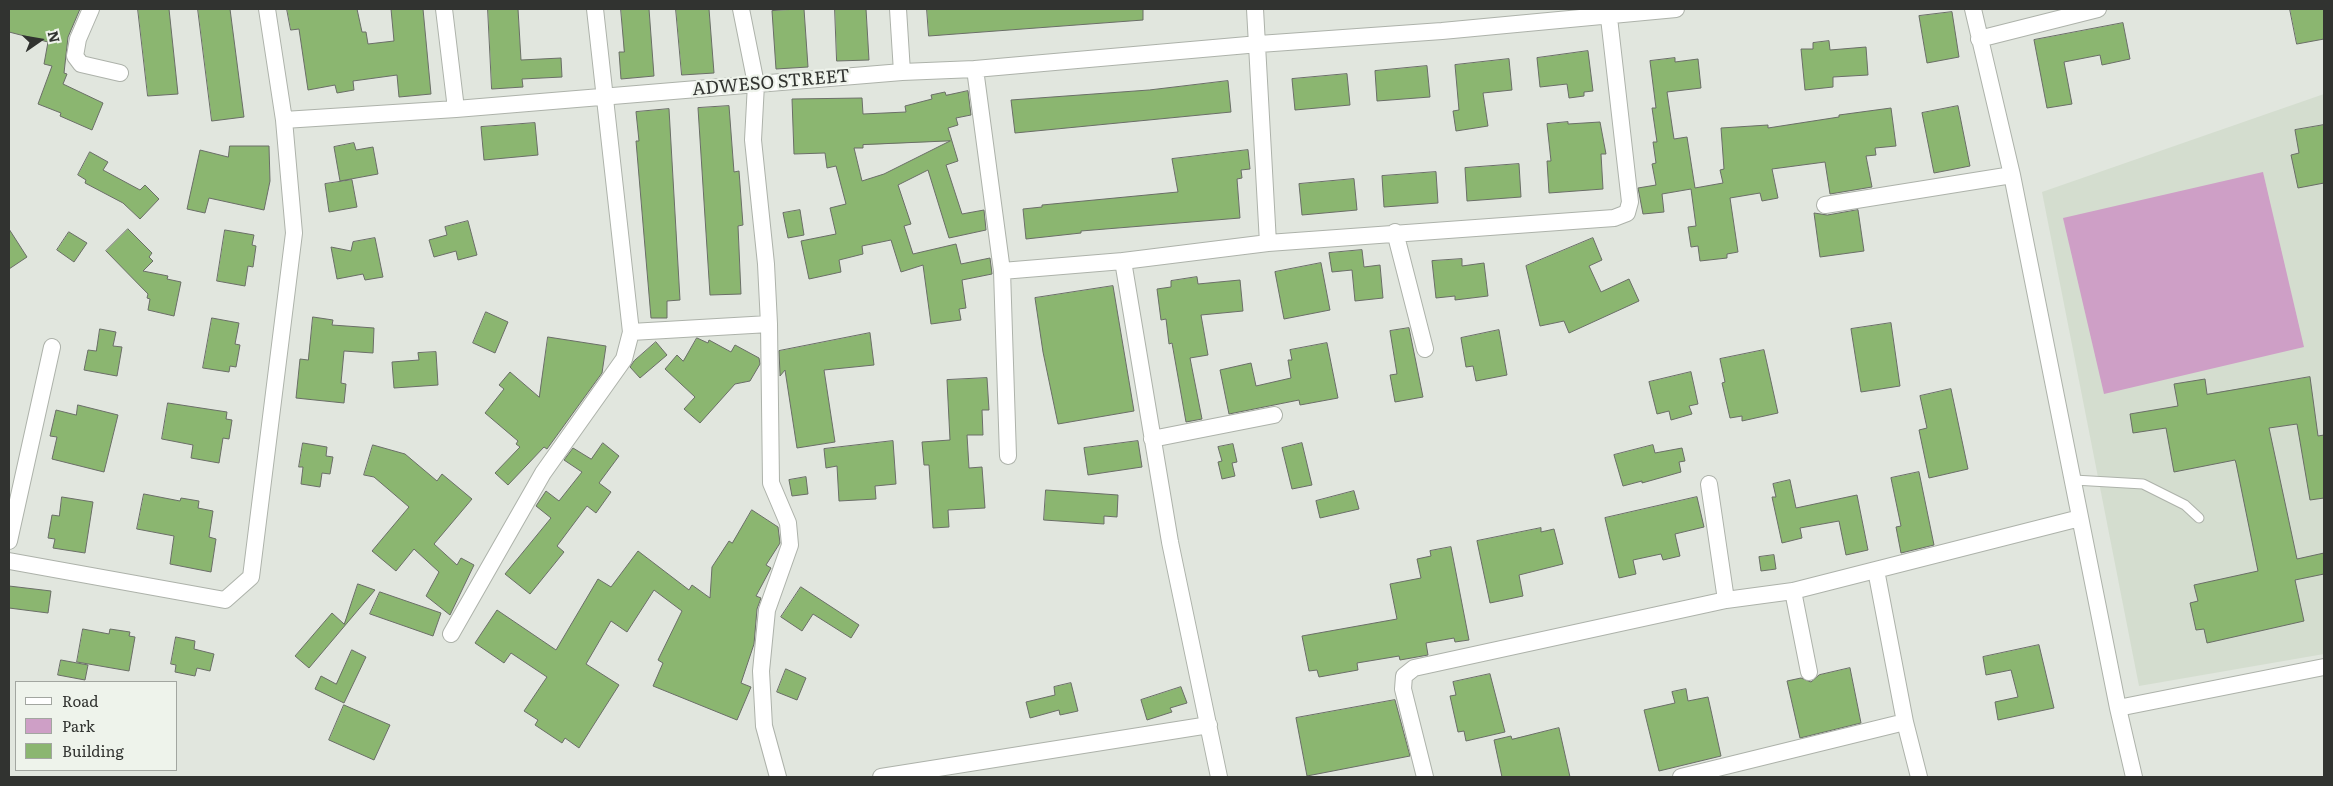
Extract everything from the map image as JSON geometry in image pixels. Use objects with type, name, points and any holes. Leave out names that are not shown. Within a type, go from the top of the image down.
[{"type":"street","points":[[91,9],[78,39],[75,56],[80,64],[120,73]]},
{"type":"street","points":[[9,560],[225,600],[251,577],[294,233],[284,120],[268,9]]},
{"type":"street","points":[[444,9],[456,109]]},
{"type":"street","points":[[451,634],[543,473],[624,359],[631,332],[603,96],[595,9]]},
{"type":"street","points":[[741,9],[756,84],[754,140],[766,264],[769,324],[771,483],[788,523],[790,545],[767,610],[761,671],[764,726],[778,777]]},
{"type":"street","points":[[898,9],[902,72]]},
{"type":"street","points":[[1255,9],[1268,243]]},
{"type":"street","name":"ADWESO STREET","points":[[284,120],[456,109],[902,72],[975,69],[1258,44],[1442,31],[1609,12],[1676,9]]},
{"type":"street","points":[[1973,9],[2012,175],[2118,708],[2134,777]]},
{"type":"street","points":[[1979,39],[2098,9]]},
{"type":"street","points":[[1002,271],[1123,261],[1268,243],[1395,232],[1614,218],[1627,213],[1630,202],[1609,12]]},
{"type":"street","points":[[975,69],[1002,271],[1008,456]]},
{"type":"street","points":[[1825,206],[2012,175]]},
{"type":"street","points":[[1395,232],[1425,350]]},
{"type":"street","points":[[1123,261],[1170,542],[1219,777]]},
{"type":"street","points":[[631,332],[769,324]]},
{"type":"street","points":[[9,541],[52,347]]},
{"type":"street","points":[[1152,438],[1274,415]]},
{"type":"street","points":[[1709,484],[1726,600]]},
{"type":"street","points":[[1425,777],[1403,689],[1404,676],[1414,668],[1726,600],[1794,591],[2080,518]]},
{"type":"street","points":[[1876,570],[1906,722],[1920,777]]},
{"type":"street","points":[[1794,591],[1809,672]]},
{"type":"street","points":[[2118,708],[2324,668]]},
{"type":"street","points":[[1681,777],[1906,722]]},
{"type":"street","points":[[881,777],[1209,725]]},
{"type":"lane","points":[[2074,480],[2143,484],[2185,505],[2199,518]]},
{"type":"shaded area","points":[[2324,94],[2324,654],[2139,686],[2042,192]]},
{"type":"green space","points":[[2263,172],[2304,347],[2104,394],[2063,218]]},
{"type":"building","points":[[9,9],[80,9],[68,37],[64,73],[67,74],[63,84],[103,103],[92,130],[60,116],[61,113],[38,104],[52,66],[44,64],[48,42],[9,32]]},
{"type":"building","points":[[138,9],[169,9],[178,94],[148,96]]},
{"type":"building","points":[[198,9],[230,9],[244,117],[212,121]]},
{"type":"building","points":[[287,9],[357,9],[362,32],[366,32],[368,44],[394,41],[391,9],[423,9],[431,94],[399,97],[397,75],[353,81],[354,90],[337,93],[335,85],[308,90],[299,29],[291,30]]},
{"type":"building","points":[[488,9],[518,9],[521,60],[561,58],[562,77],[522,79],[523,87],[492,89]]},
{"type":"building","points":[[621,9],[649,9],[654,76],[621,79],[619,52],[624,52]]},
{"type":"building","points":[[676,9],[709,9],[714,73],[682,75]]},
{"type":"building","points":[[804,9],[808,67],[776,69],[772,11]]},
{"type":"building","points":[[835,9],[866,9],[869,60],[837,61]]},
{"type":"building","points":[[927,9],[1143,9],[1143,20],[929,36]]},
{"type":"building","points":[[2290,9],[2324,9],[2324,39],[2297,44]]},
{"type":"building","points":[[1952,12],[1959,57],[1927,63],[1919,16]]},
{"type":"building","points":[[2123,23],[2130,59],[2102,65],[2100,55],[2064,62],[2072,104],[2047,108],[2034,40]]},
{"type":"building","points":[[1829,41],[1830,50],[1866,47],[1868,75],[1833,77],[1833,87],[1805,90],[1801,49],[1813,49],[1813,43]]},
{"type":"building","points":[[1588,51],[1593,91],[1584,92],[1584,96],[1569,98],[1567,84],[1540,87],[1537,58]]},
{"type":"building","points":[[1675,58],[1675,62],[1698,59],[1701,88],[1667,92],[1674,139],[1687,137],[1695,188],[1723,183],[1720,170],[1724,169],[1721,128],[1768,125],[1768,128],[1891,108],[1896,146],[1875,148],[1876,155],[1866,156],[1872,187],[1830,194],[1825,162],[1772,169],[1778,198],[1762,201],[1760,193],[1730,198],[1738,252],[1727,254],[1727,258],[1700,261],[1698,246],[1691,247],[1688,227],[1696,226],[1691,189],[1662,194],[1664,212],[1643,214],[1638,188],[1656,185],[1652,164],[1656,163],[1653,142],[1657,142],[1652,108],[1656,108],[1650,61]]},
{"type":"building","points":[[1509,59],[1512,90],[1483,93],[1488,126],[1456,131],[1453,111],[1459,110],[1455,65]]},
{"type":"building","points":[[1427,66],[1430,97],[1377,101],[1375,71]]},
{"type":"building","points":[[1347,74],[1350,105],[1295,110],[1292,79]]},
{"type":"building","points":[[1228,81],[1231,112],[1015,133],[1011,100],[1149,90]]},
{"type":"building","points":[[968,91],[971,115],[956,118],[958,125],[948,128],[958,161],[946,165],[962,214],[984,210],[986,230],[949,238],[928,170],[898,185],[911,224],[904,226],[913,254],[956,244],[961,264],[990,258],[992,274],[962,280],[966,308],[959,309],[961,320],[931,324],[923,265],[901,272],[891,240],[862,246],[863,254],[839,260],[841,272],[809,279],[801,241],[836,234],[830,208],[846,204],[836,166],[827,168],[825,153],[794,154],[792,99],[862,98],[863,114],[906,112],[905,106],[932,99],[931,95],[945,92],[946,95]],"holes":[[[950,141],[884,174],[862,181],[854,148],[863,148],[863,145]]]},
{"type":"building","points":[[729,106],[734,172],[739,171],[743,225],[738,226],[741,294],[710,295],[698,108]]},
{"type":"building","points":[[1958,106],[1970,166],[1934,173],[1922,113]]},
{"type":"building","points":[[669,109],[680,300],[667,301],[667,318],[651,318],[636,141],[639,141],[636,112]]},
{"type":"building","points":[[1568,122],[1568,124],[1600,122],[1606,154],[1601,154],[1603,189],[1549,193],[1547,161],[1551,161],[1547,124]]},
{"type":"building","points":[[535,123],[538,155],[484,160],[481,127]]},
{"type":"building","points":[[2324,125],[2324,183],[2298,188],[2291,155],[2299,153],[2295,130]]},
{"type":"building","points":[[354,143],[356,150],[373,147],[378,174],[340,181],[334,147]]},
{"type":"building","points":[[230,146],[269,146],[270,181],[264,210],[209,198],[205,213],[187,209],[200,150],[228,157]]},
{"type":"building","points":[[1248,150],[1250,169],[1241,170],[1242,178],[1237,179],[1240,218],[1081,231],[1081,233],[1026,239],[1023,209],[1042,207],[1042,205],[1178,192],[1172,159]]},
{"type":"building","points":[[90,152],[108,162],[103,170],[140,190],[145,185],[159,199],[140,219],[123,203],[85,183],[86,180],[78,175]]},
{"type":"building","points":[[1519,164],[1521,197],[1467,201],[1465,168]]},
{"type":"building","points":[[1436,172],[1438,203],[1384,207],[1382,176]]},
{"type":"building","points":[[1354,179],[1357,210],[1302,215],[1299,184]]},
{"type":"building","points":[[352,180],[357,207],[329,212],[325,184]]},
{"type":"building","points":[[800,210],[804,235],[788,238],[783,213]]},
{"type":"building","points":[[1858,210],[1864,251],[1820,257],[1814,213],[1827,215]]},
{"type":"building","points":[[468,221],[477,255],[458,260],[456,251],[434,257],[429,240],[447,235],[445,227]]},
{"type":"building","points":[[9,229],[27,257],[9,269]]},
{"type":"building","points":[[128,229],[152,253],[149,257],[153,261],[143,271],[168,276],[167,279],[181,282],[174,316],[148,310],[150,299],[147,298],[148,294],[106,251]]},
{"type":"building","points":[[225,230],[254,235],[252,245],[256,246],[253,267],[248,266],[245,286],[217,281]]},
{"type":"building","points":[[69,232],[87,243],[74,262],[57,250]]},
{"type":"building","points":[[375,238],[383,277],[365,280],[363,274],[337,279],[331,247],[351,251],[353,242]]},
{"type":"building","points":[[1593,238],[1602,260],[1589,266],[1601,292],[1629,279],[1639,301],[1569,333],[1564,321],[1540,326],[1526,266]]},
{"type":"building","points":[[1362,250],[1364,267],[1380,265],[1383,298],[1355,301],[1352,270],[1332,272],[1329,253]]},
{"type":"building","points":[[1462,259],[1462,266],[1484,263],[1488,296],[1455,300],[1455,296],[1436,298],[1432,261]]},
{"type":"building","points":[[1321,263],[1330,310],[1284,319],[1275,272]]},
{"type":"building","points":[[1197,277],[1198,284],[1240,280],[1243,311],[1201,315],[1208,355],[1190,358],[1202,419],[1186,422],[1172,343],[1169,344],[1166,319],[1161,320],[1157,289],[1171,287],[1171,281]]},
{"type":"building","points":[[1113,286],[1134,411],[1058,424],[1043,352],[1035,298]]},
{"type":"building","points":[[486,312],[508,322],[495,353],[473,343]]},
{"type":"building","points":[[313,317],[333,320],[332,325],[374,328],[373,353],[344,351],[341,383],[346,384],[344,403],[296,398],[300,359],[308,360]]},
{"type":"building","points":[[212,318],[239,323],[235,344],[240,345],[236,367],[230,366],[229,372],[203,368]]},
{"type":"building","points":[[1891,323],[1900,386],[1861,392],[1851,329]]},
{"type":"building","points":[[1409,328],[1423,397],[1395,402],[1390,375],[1397,374],[1390,331]]},
{"type":"building","points":[[100,329],[116,332],[113,346],[122,347],[117,376],[84,370],[88,350],[96,351]]},
{"type":"building","points":[[1499,330],[1507,375],[1476,381],[1473,366],[1466,367],[1461,338]]},
{"type":"building","points":[[870,333],[874,365],[824,370],[835,442],[797,448],[785,370],[780,376],[779,351]]},
{"type":"building","points":[[548,337],[606,346],[602,373],[547,449],[544,447],[508,485],[495,473],[520,447],[516,444],[518,441],[485,413],[504,389],[499,385],[510,372],[539,397]]},
{"type":"building","points":[[697,338],[708,343],[709,340],[731,352],[735,345],[759,358],[760,364],[750,381],[735,384],[700,423],[684,409],[695,397],[665,369],[677,355],[683,361]]},
{"type":"building","points":[[656,342],[667,355],[640,378],[630,367],[634,361]]},
{"type":"building","points":[[1327,343],[1338,398],[1300,405],[1299,400],[1229,414],[1220,370],[1251,363],[1256,386],[1291,378],[1288,360],[1292,360],[1290,350]]},
{"type":"building","points":[[1764,350],[1778,413],[1742,421],[1742,416],[1730,418],[1722,383],[1725,382],[1720,359]]},
{"type":"building","points":[[436,352],[438,385],[394,388],[392,362],[419,360],[418,353]]},
{"type":"building","points":[[1691,372],[1698,404],[1689,406],[1692,414],[1671,420],[1669,411],[1657,414],[1649,382]]},
{"type":"building","points":[[2310,377],[2318,436],[2324,435],[2324,498],[2310,500],[2297,424],[2269,428],[2297,559],[2324,553],[2324,574],[2295,580],[2304,621],[2207,643],[2204,629],[2196,630],[2190,603],[2198,601],[2194,585],[2258,571],[2235,460],[2174,472],[2166,428],[2133,433],[2130,414],[2178,406],[2174,384],[2205,379],[2207,394]]},
{"type":"building","points":[[987,378],[989,410],[982,410],[983,435],[967,435],[969,468],[982,467],[985,508],[948,510],[949,527],[933,528],[929,465],[924,465],[922,442],[950,440],[947,380]]},
{"type":"building","points":[[1951,389],[1968,469],[1929,478],[1919,430],[1927,428],[1920,396]]},
{"type":"building","points":[[168,403],[227,412],[226,419],[232,420],[229,439],[223,438],[219,463],[191,458],[193,445],[162,439]]},
{"type":"building","points":[[78,405],[118,415],[104,472],[52,459],[57,437],[50,436],[56,410],[76,415]]},
{"type":"building","points":[[893,441],[896,484],[875,486],[876,499],[839,501],[837,466],[826,468],[824,449]]},
{"type":"building","points":[[1138,441],[1142,467],[1088,475],[1084,448]]},
{"type":"building","points":[[303,443],[327,447],[326,456],[333,457],[330,474],[322,473],[320,487],[301,484],[303,467],[299,467]]},
{"type":"building","points":[[603,443],[619,456],[599,483],[611,492],[596,513],[587,506],[557,546],[564,552],[530,594],[505,574],[551,518],[536,506],[546,491],[559,501],[582,472],[564,460],[573,448],[591,459]]},
{"type":"building","points":[[1302,443],[1312,485],[1292,489],[1282,448]]},
{"type":"building","points":[[1233,444],[1237,462],[1232,463],[1235,476],[1222,479],[1218,462],[1222,461],[1218,447]]},
{"type":"building","points":[[373,445],[405,454],[437,481],[442,474],[472,499],[434,544],[457,565],[461,558],[474,565],[450,615],[426,596],[439,572],[414,549],[396,571],[372,551],[409,507],[374,477],[364,475]]},
{"type":"building","points":[[1653,445],[1655,453],[1682,448],[1685,461],[1679,462],[1681,472],[1642,483],[1642,481],[1623,486],[1614,455]]},
{"type":"building","points":[[1919,472],[1934,545],[1901,553],[1896,527],[1901,526],[1891,478]]},
{"type":"building","points":[[806,477],[808,494],[792,496],[789,480]]},
{"type":"building","points":[[1790,480],[1796,508],[1857,495],[1868,550],[1846,555],[1839,521],[1800,528],[1802,538],[1782,543],[1772,497],[1776,497],[1773,484]]},
{"type":"building","points":[[1046,490],[1118,495],[1117,517],[1104,516],[1104,524],[1044,520]]},
{"type":"building","points":[[1354,491],[1359,509],[1320,518],[1316,501]]},
{"type":"building","points":[[144,494],[180,501],[181,498],[199,501],[198,508],[213,511],[209,537],[216,539],[211,572],[170,564],[174,536],[137,529]]},
{"type":"building","points":[[62,497],[93,502],[85,553],[53,548],[55,539],[48,538],[52,515],[59,516]]},
{"type":"building","points":[[1697,497],[1704,527],[1675,534],[1680,556],[1663,560],[1661,554],[1633,560],[1636,574],[1619,578],[1605,518]]},
{"type":"building","points":[[752,510],[778,527],[780,543],[766,565],[771,568],[756,596],[761,598],[757,609],[754,644],[741,683],[751,687],[737,720],[653,686],[663,663],[658,660],[682,611],[654,590],[627,632],[611,621],[586,664],[619,685],[579,748],[565,738],[562,743],[535,725],[538,720],[524,711],[547,677],[511,653],[504,663],[475,643],[497,610],[556,650],[598,579],[611,587],[638,551],[689,590],[692,585],[710,598],[712,567],[729,541],[732,543]]},
{"type":"building","points":[[1541,528],[1541,532],[1554,529],[1563,564],[1519,575],[1523,596],[1490,603],[1477,541]]},
{"type":"building","points":[[1451,547],[1469,640],[1455,642],[1454,638],[1426,643],[1428,655],[1400,660],[1399,656],[1357,663],[1358,670],[1319,677],[1317,670],[1309,671],[1302,636],[1397,619],[1390,584],[1421,578],[1417,559],[1431,556],[1430,551]]},
{"type":"building","points":[[1774,555],[1776,569],[1761,571],[1759,557]]},
{"type":"building","points":[[358,584],[375,590],[309,668],[295,656],[332,613],[344,624]]},
{"type":"building","points":[[9,586],[51,591],[48,613],[9,608]]},
{"type":"building","points":[[801,587],[859,625],[851,638],[813,614],[802,631],[781,617]]},
{"type":"building","points":[[380,592],[441,613],[433,636],[370,614]]},
{"type":"building","points":[[83,629],[109,634],[110,629],[130,632],[129,636],[135,637],[129,671],[77,662]]},
{"type":"building","points":[[176,637],[195,641],[194,649],[214,654],[210,671],[197,668],[195,676],[175,672],[176,665],[171,664]]},
{"type":"building","points":[[2039,645],[2054,708],[1998,720],[1995,702],[2018,697],[2011,670],[1986,675],[1983,657]]},
{"type":"building","points":[[352,650],[366,657],[344,703],[315,689],[321,676],[336,684]]},
{"type":"building","points":[[61,660],[88,665],[85,680],[58,675]]},
{"type":"building","points":[[1850,668],[1861,723],[1800,738],[1787,681],[1801,678],[1811,682],[1819,675]]},
{"type":"building","points":[[786,669],[806,678],[797,700],[777,692]]},
{"type":"building","points":[[1490,674],[1505,732],[1466,741],[1464,731],[1458,732],[1450,696],[1456,695],[1453,682]]},
{"type":"building","points":[[1071,683],[1078,711],[1060,715],[1059,710],[1030,718],[1026,702],[1055,695],[1054,687]]},
{"type":"building","points":[[1181,687],[1187,703],[1170,708],[1172,712],[1147,720],[1141,700]]},
{"type":"building","points":[[1686,689],[1688,701],[1708,697],[1721,756],[1659,771],[1644,710],[1675,703],[1672,692]]},
{"type":"building","points":[[1395,700],[1410,756],[1307,776],[1296,718]]},
{"type":"building","points":[[344,705],[390,725],[374,760],[329,740]]},
{"type":"building","points":[[1559,728],[1570,777],[1502,777],[1494,740],[1511,736],[1512,739]]}]
